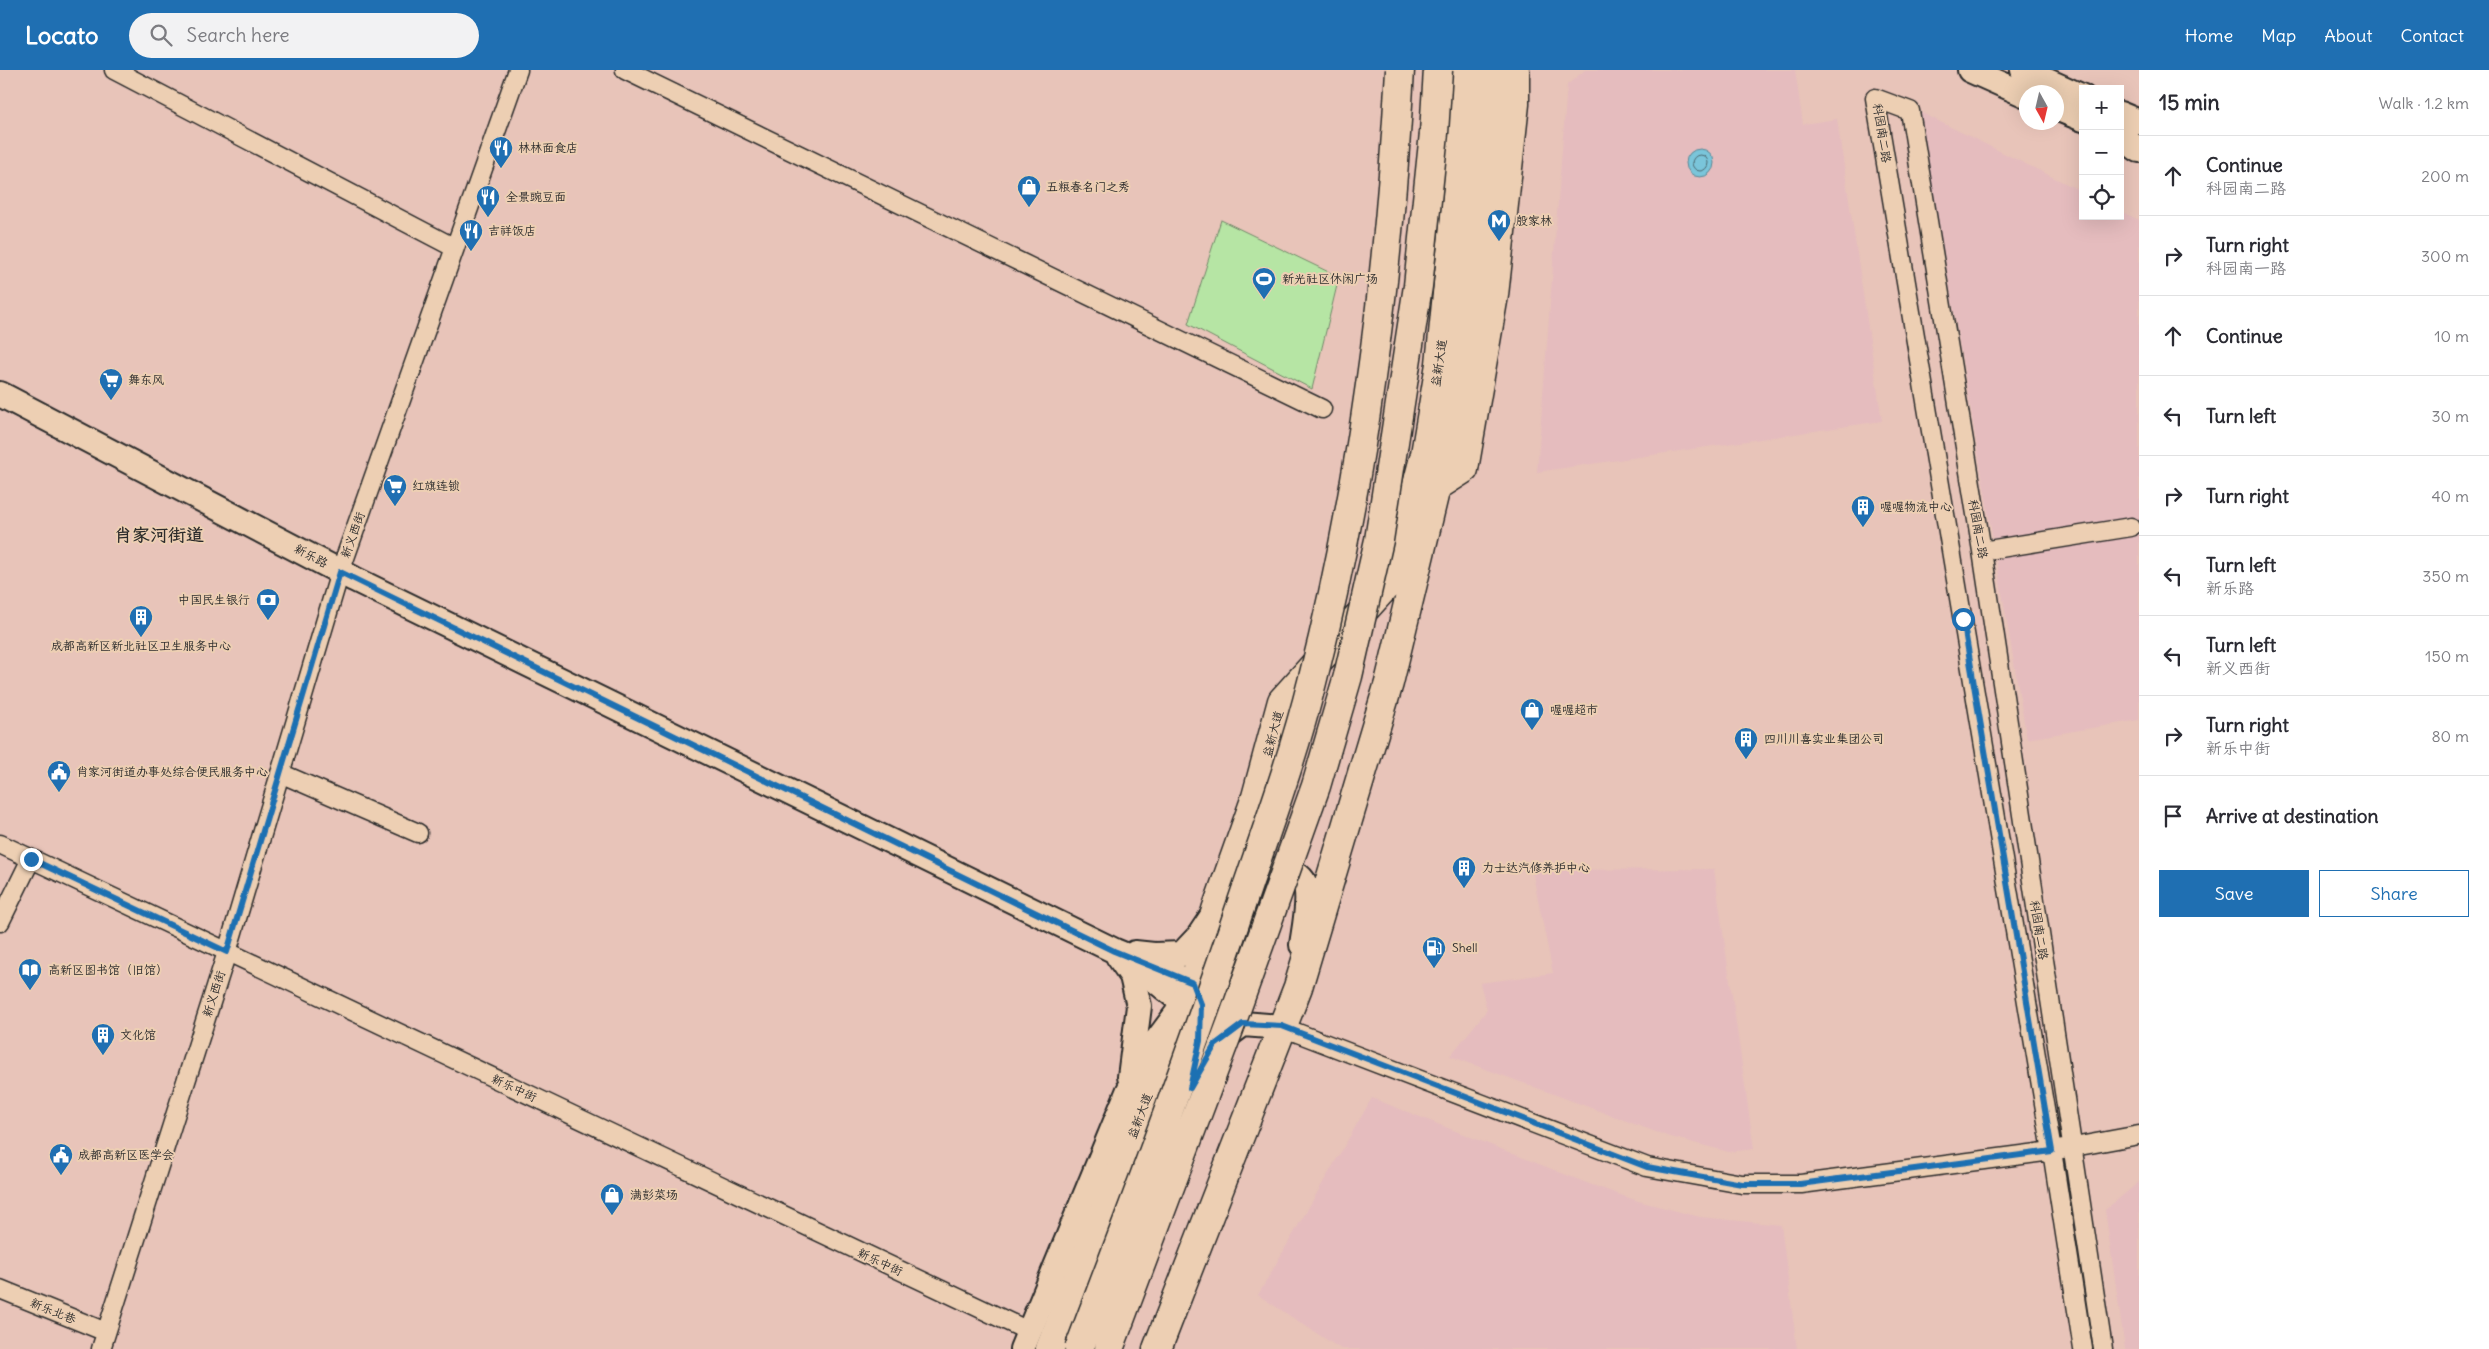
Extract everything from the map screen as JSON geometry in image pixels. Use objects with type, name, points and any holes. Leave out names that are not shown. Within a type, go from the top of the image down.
[{"type":"main road","points":[[1079,1349],[1210,998],[1287,768],[1312,684],[1348,518],[1367,401],[1395,165],[1400,70]]},
{"type":"main road","points":[[1109,1349],[1277,896],[1316,786],[1348,676],[1379,540],[1418,286],[1434,133],[1438,70]]},
{"type":"main road","name":"益新大道","points":[[1157,1349],[1298,987],[1389,683],[1436,487],[1434,456],[1466,70]]},
{"type":"main road","name":"益新大道","points":[[1050,1349],[1192,983],[1256,797],[1282,701],[1393,578],[1434,456],[1465,331],[1491,70]]},
{"type":"main road","points":[[1436,487],[1464,469],[1494,295],[1515,104],[1515,70]]},
{"type":"street","points":[[114,70],[453,247]]},
{"type":"street","name":"新义西街","points":[[101,1349],[227,952],[340,572],[453,247],[518,70]]},
{"type":"street","points":[[625,70],[1322,409]]},
{"type":"street","points":[[1970,70],[2019,92]]},
{"type":"street","points":[[2023,70],[2079,95]]},
{"type":"street","name":"科园南二路","points":[[2083,1349],[2052,1151],[1875,98],[1910,111],[1982,551],[2102,1349]]},
{"type":"street","points":[[2064,111],[2079,117]]},
{"type":"street","points":[[2124,116],[2139,122]]},
{"type":"street","points":[[2124,139],[2139,150]]},
{"type":"street","name":"新乐路","points":[[0,394],[340,572],[1114,951],[1192,983]]},
{"type":"street","points":[[1982,551],[2131,527]]},
{"type":"street","points":[[280,773],[418,833]]},
{"type":"street","name":"新乐中街","points":[[0,844],[227,952],[1025,1340]]},
{"type":"street","points":[[0,922],[31,859]]},
{"type":"street","points":[[1025,1340],[1128,1092],[1152,1048],[1192,983],[1230,910],[1255,877],[1272,870],[1292,872],[1305,883],[1307,894],[1298,987]]},
{"type":"street","points":[[1114,951],[1154,955],[1182,954],[1199,936],[1216,910]]},
{"type":"street","points":[[1114,951],[1132,976],[1139,1006],[1128,1092]]},
{"type":"street","points":[[1092,1349],[1190,1088],[1200,1041],[1201,1004],[1192,983]]},
{"type":"street","points":[[1190,1088],[1215,1045],[1243,1024],[1282,1026],[1647,1167],[1742,1184],[1800,1184],[2052,1151],[2139,1136]]},
{"type":"street","name":"新乐北巷","points":[[0,1290],[106,1332]]},
{"type":"shaded area","points":[[1585,70],[1795,70],[1803,124],[1837,119],[1882,421],[1537,472],[1567,85]]},
{"type":"shaded area","points":[[1920,112],[2079,190],[2079,220],[2124,220],[2124,213],[2139,220],[2139,720],[2027,739]]},
{"type":"shaded area","points":[[1714,869],[1754,1149],[1729,1152],[1667,1136],[1450,1056],[1487,1010],[1480,983],[1553,973],[1532,870]]},
{"type":"shaded area","points":[[1372,1098],[1592,1185],[1638,1201],[1700,1217],[1781,1225],[1797,1349],[1341,1349],[1258,1295]]},
{"type":"shaded area","points":[[2139,1182],[2139,1349],[2125,1349],[2105,1210]]},
{"type":"green space","name":"新光社区休闲广场","points":[[1221,220],[1339,277],[1312,389],[1188,324]]},
{"type":"water","points":[[1700,149],[1710,153],[1714,163],[1710,173],[1700,177],[1690,173],[1686,163],[1690,153]]},
{"type":"place","name":"林林面食店","points":[[501,169]]},
{"type":"place","name":"五粮春名门之秀","points":[[1029,208]]},
{"type":"place","name":"全景豌豆面","points":[[488,218]]},
{"type":"place","name":"殷家林","points":[[1499,242]]},
{"type":"place","name":"吉祥饭店","points":[[471,252]]},
{"type":"place","name":"新光社区休闲广场","points":[[1264,300]]},
{"type":"place","name":"舞东风","points":[[111,401]]},
{"type":"place","name":"红旗连锁","points":[[395,507]]},
{"type":"place","name":"喔喔物流中心","points":[[1863,528]]},
{"type":"place","name":"中国民生银行","points":[[268,621]]},
{"type":"place","name":"成都高新区新北社区卫生服务中心","points":[[141,638]]},
{"type":"place","name":"喔喔超市","points":[[1532,731]]},
{"type":"place","name":"四川川喜实业集团公司","points":[[1746,760]]},
{"type":"place","name":"肖家河街道办事处综合便民服务中心","points":[[59,793]]},
{"type":"place","name":"力士达汽修养护中心","points":[[1464,889]]},
{"type":"place","name":"Shell","points":[[1434,969]]},
{"type":"place","name":"高新区图书馆（旧馆）","points":[[30,991]]},
{"type":"place","name":"文化馆","points":[[103,1056]]},
{"type":"place","name":"成都高新区医学会","points":[[61,1176]]},
{"type":"place","name":"满彭菜场","points":[[612,1216]]},
{"type":"district","name":"肖家河街道","points":[[159,535]]},
{"type":"route","points":[[31,859],[227,952],[340,572],[1114,951],[1193,983],[1201,1004],[1200,1041],[1190,1088],[1215,1045],[1243,1024],[1282,1026],[1647,1167],[1742,1184],[1800,1184],[2052,1151],[1963,619]]}]
